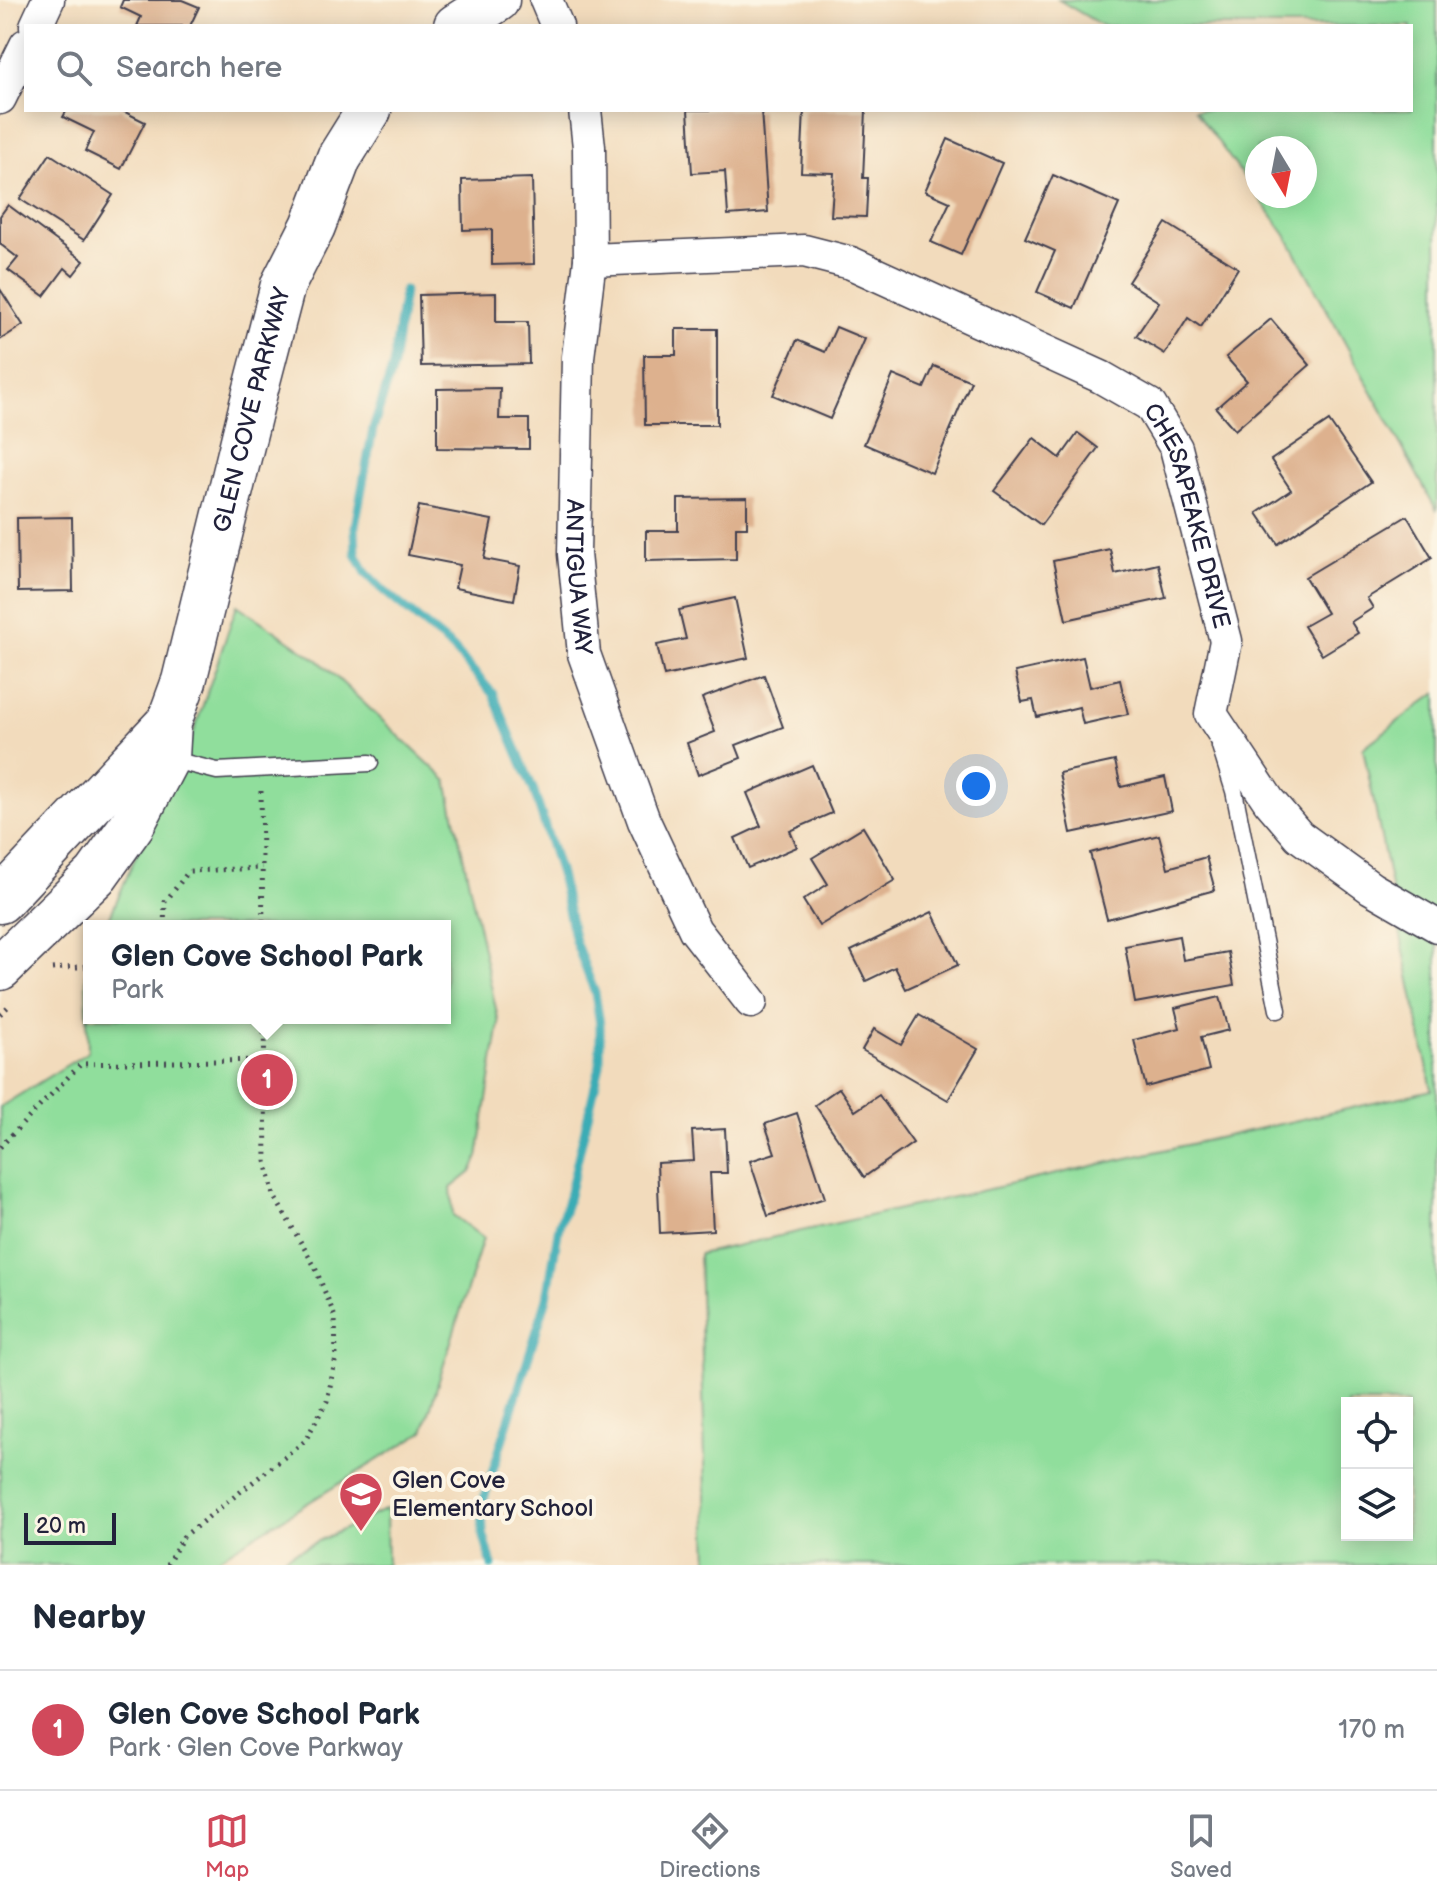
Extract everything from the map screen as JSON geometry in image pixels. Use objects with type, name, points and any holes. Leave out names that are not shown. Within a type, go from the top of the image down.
[{"type":"main road","points":[[459,24],[497,0]]},
{"type":"main road","name":"GLEN COVE PARKWAY","points":[[0,968],[96,875],[132,825],[184,681],[283,285],[313,226],[339,158],[368,112]]},
{"type":"main road","name":"GLEN COVE PARKWAY","points":[[0,901],[160,743]]},
{"type":"street","points":[[37,24],[48,0]]},
{"type":"street","points":[[546,0],[556,24]]},
{"type":"street","points":[[0,98],[24,49]]},
{"type":"street","name":"ANTIGUA WAY","points":[[585,112],[589,147],[590,260],[578,357],[574,554],[584,654],[644,821],[695,930],[751,1002]]},
{"type":"street","name":"CHESAPEAKE DRIVE","points":[[590,260],[804,251],[851,263],[1101,377],[1150,405],[1176,448],[1226,641],[1211,714]]},
{"type":"street","points":[[1211,714],[1269,801],[1299,836],[1371,888],[1437,926]]},
{"type":"lane","points":[[1211,714],[1234,791],[1278,1010]]},
{"type":"lane","points":[[160,743],[217,771],[370,763]]},
{"type":"path","points":[[261,769],[263,920]]},
{"type":"path","points":[[164,920],[165,902],[189,871],[262,868]]},
{"type":"path","points":[[167,1565],[183,1537],[305,1441],[327,1401],[336,1357],[335,1317],[314,1265],[274,1196],[266,1161],[264,1024]]},
{"type":"path","points":[[0,1147],[81,1064],[264,1060]]},
{"type":"green space","points":[[1059,0],[1437,0],[1437,511],[1286,235],[1267,208],[1317,208],[1317,136],[1245,136],[1245,179],[1196,112],[1413,112],[1413,24],[1100,24]]},
{"type":"green space","points":[[237,605],[319,661],[447,781],[499,1023],[478,1157],[471,1172],[451,1188],[453,1215],[483,1238],[423,1432],[207,1565],[0,1565],[0,1107],[88,1052],[87,1024],[451,1024],[451,920],[109,920],[148,827],[191,740]]},
{"type":"green space","points":[[1437,692],[1437,1565],[708,1565],[699,1254],[1432,1090],[1363,748]]},
{"type":"green space","points":[[386,1509],[387,1565],[268,1565]]},
{"type":"building","points":[[123,0],[182,0],[199,7],[191,24],[138,24],[141,17],[120,7]]},
{"type":"building","points":[[66,112],[125,112],[145,122],[121,169],[85,151],[94,132],[63,117]]},
{"type":"building","points":[[688,112],[761,112],[768,212],[728,215],[725,171],[692,173]]},
{"type":"building","points":[[804,112],[866,112],[863,178],[868,178],[866,217],[831,216],[834,173],[801,172]]},
{"type":"building","points":[[948,139],[1002,163],[961,255],[931,242],[950,202],[925,191]]},
{"type":"building","points":[[50,154],[113,195],[84,240],[20,199]]},
{"type":"building","points":[[1053,175],[1119,204],[1074,308],[1037,292],[1055,251],[1025,238]]},
{"type":"building","points":[[532,178],[534,264],[492,265],[492,229],[463,230],[462,180]]},
{"type":"building","points":[[8,205],[84,261],[73,275],[65,268],[44,296],[8,270],[18,258],[0,244],[0,216]]},
{"type":"building","points":[[1166,223],[1238,268],[1201,327],[1188,318],[1165,354],[1136,336],[1159,302],[1128,282]]},
{"type":"building","points":[[0,289],[23,325],[0,340]]},
{"type":"building","points":[[496,293],[496,322],[528,322],[529,364],[421,366],[419,295]]},
{"type":"building","points":[[1271,319],[1310,365],[1235,430],[1216,408],[1247,381],[1226,357]]},
{"type":"building","points":[[836,327],[865,339],[830,419],[773,395],[797,340],[825,352]]},
{"type":"building","points":[[676,329],[717,329],[717,425],[645,425],[644,355],[676,355]]},
{"type":"building","points":[[934,366],[971,381],[932,473],[864,444],[893,375],[924,388]]},
{"type":"building","points":[[500,388],[499,419],[529,419],[529,449],[437,448],[437,389]]},
{"type":"building","points":[[1329,421],[1371,482],[1278,544],[1257,513],[1291,490],[1271,460]]},
{"type":"building","points":[[1078,433],[1098,448],[1041,525],[994,491],[1034,438],[1060,458]]},
{"type":"building","points":[[747,498],[747,527],[736,527],[736,559],[646,561],[646,531],[678,531],[678,499]]},
{"type":"building","points":[[419,506],[492,520],[484,559],[520,566],[514,600],[455,588],[460,565],[408,555]]},
{"type":"building","points":[[1407,516],[1432,558],[1367,598],[1373,608],[1351,622],[1358,633],[1322,655],[1304,626],[1327,613],[1305,577]]},
{"type":"building","points":[[72,517],[73,591],[18,592],[17,518]]},
{"type":"building","points":[[1110,549],[1115,574],[1158,564],[1166,598],[1066,620],[1053,561]]},
{"type":"building","points":[[735,598],[748,658],[664,676],[657,645],[686,639],[679,610]]},
{"type":"building","points":[[1083,657],[1090,687],[1120,680],[1128,714],[1083,724],[1079,707],[1037,717],[1033,700],[1022,702],[1015,672]]},
{"type":"building","points":[[764,675],[783,727],[736,745],[741,758],[698,775],[687,743],[715,732],[702,698]]},
{"type":"building","points":[[1115,761],[1121,787],[1165,777],[1172,811],[1071,833],[1059,773]]},
{"type":"building","points":[[812,765],[832,813],[790,831],[797,847],[748,868],[735,838],[761,826],[747,793]]},
{"type":"building","points":[[863,827],[895,880],[819,926],[803,900],[828,884],[812,858]]},
{"type":"building","points":[[1159,835],[1168,868],[1206,857],[1215,890],[1107,919],[1090,853]]},
{"type":"building","points":[[932,912],[958,965],[906,989],[895,967],[866,981],[851,951]]},
{"type":"building","points":[[1179,936],[1183,960],[1228,952],[1234,985],[1135,1003],[1125,946]]},
{"type":"building","points":[[1220,997],[1229,1030],[1201,1037],[1209,1070],[1146,1087],[1134,1040],[1180,1028],[1175,1008]]},
{"type":"building","points":[[919,1015],[978,1049],[948,1100],[862,1050],[874,1029],[901,1045]]},
{"type":"building","points":[[839,1088],[855,1111],[879,1095],[913,1143],[864,1177],[815,1105]]},
{"type":"building","points":[[797,1113],[825,1198],[768,1216],[750,1161],[775,1153],[765,1124]]},
{"type":"building","points":[[725,1129],[727,1173],[710,1173],[713,1230],[660,1233],[657,1163],[694,1161],[692,1131]]},
{"type":"waterway","points":[[404,291],[393,366],[373,429],[355,526],[356,554],[366,573],[453,648],[493,694],[534,791],[560,874],[575,941],[595,993],[600,1024],[600,1065],[559,1226],[547,1298],[482,1505],[483,1533],[492,1565]]},
{"type":"place","name":"Glen Cove School Park","points":[[267,1080]]},
{"type":"place","name":"Glen Cove Elementary School","points":[[361,1533]]}]
